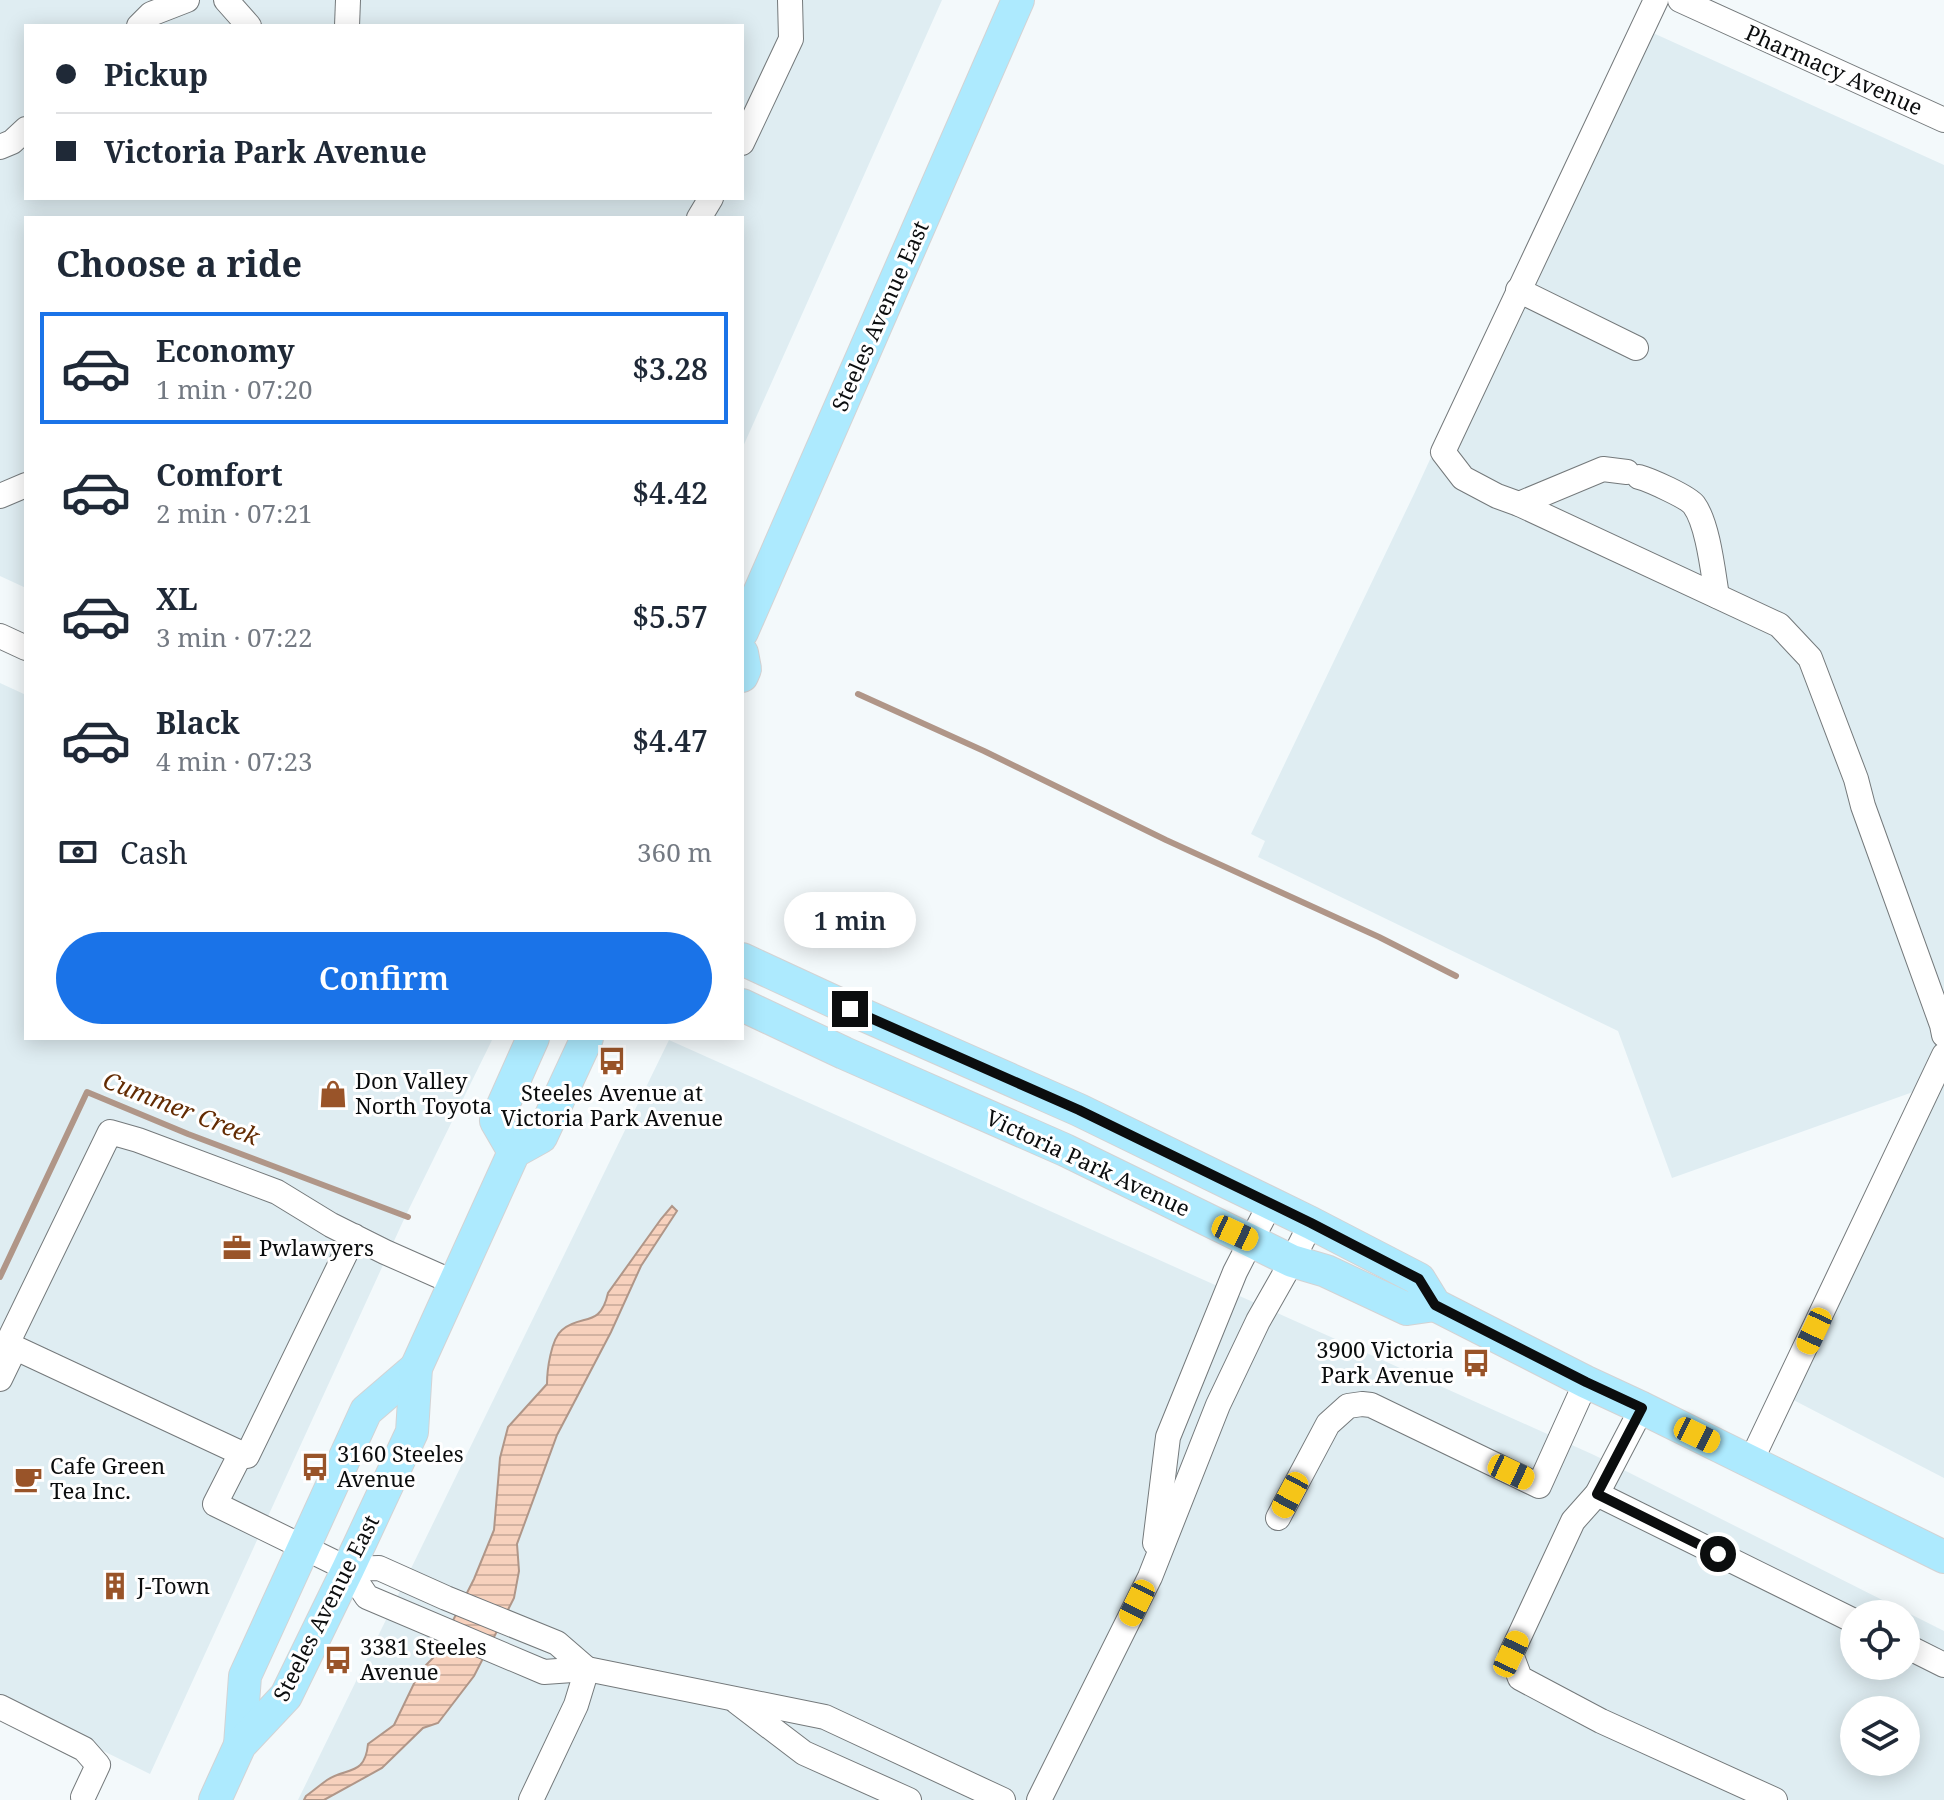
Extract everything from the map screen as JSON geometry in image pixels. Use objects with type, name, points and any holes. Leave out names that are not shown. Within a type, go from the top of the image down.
[{"type":"main road","name":"Steeles Avenue East","points":[[744,627],[1018,0]]},
{"type":"main road","name":"Victoria Park Avenue","points":[[744,960],[1079,1110],[1311,1223],[1419,1279],[1435,1305],[1944,1557]]},
{"type":"main road","name":"Victoria Park Avenue","points":[[744,1006],[1065,1150],[1292,1261],[1326,1271],[1407,1309],[1435,1305]]},
{"type":"main road","points":[[514,1152],[496,1121],[532,1040]]},
{"type":"main road","name":"Steeles Avenue East","points":[[215,1800],[240,1745],[286,1696],[412,1432],[416,1368],[514,1152],[541,1137],[586,1040]]},
{"type":"main road","name":"Steeles Avenue East","points":[[240,1745],[245,1676],[366,1411],[416,1368]]},
{"type":"street","points":[[141,24],[151,14],[187,0]]},
{"type":"street","points":[[226,0],[247,24]]},
{"type":"street","points":[[347,24],[348,0]]},
{"type":"street","points":[[744,139],[791,39],[790,0]]},
{"type":"street","points":[[1656,0],[1443,452],[1463,478],[1497,496],[1779,625],[1810,658],[1856,779],[1944,1035]]},
{"type":"street","name":"Pharmacy Avenue","points":[[1680,0],[1944,120]]},
{"type":"street","points":[[0,147],[12,142],[24,131]]},
{"type":"street","points":[[1518,290],[1636,348]]},
{"type":"street","points":[[1519,504],[1603,469],[1649,480],[1693,504],[1704,527],[1717,596]]},
{"type":"street","points":[[0,496],[24,486]]},
{"type":"street","points":[[0,636],[24,647]]},
{"type":"street","points":[[1751,1461],[1944,1055]]},
{"type":"street","points":[[354,1236],[247,1456],[7,1344],[110,1132],[277,1192],[331,1225],[455,1283]]},
{"type":"street","points":[[1150,1577],[1168,1437],[1235,1272],[1270,1204]]},
{"type":"street","points":[[1039,1800],[1150,1577],[1218,1405],[1258,1321],[1311,1223]]},
{"type":"street","points":[[0,1379],[15,1348]]},
{"type":"street","points":[[1278,1518],[1328,1424],[1348,1406],[1362,1404],[1371,1405],[1539,1486],[1586,1382]]},
{"type":"street","points":[[1642,1408],[1597,1494],[1573,1521],[1511,1654],[1520,1678],[1601,1721],[1775,1800]]},
{"type":"street","points":[[241,1453],[215,1504],[348,1569],[379,1568],[557,1643],[587,1669]]},
{"type":"street","points":[[1597,1494],[1840,1614]]},
{"type":"street","points":[[348,1569],[367,1597],[544,1672],[587,1669],[825,1717],[1003,1800]]},
{"type":"street","points":[[1920,1653],[1944,1665]]},
{"type":"street","points":[[531,1800],[576,1705],[587,1669]]},
{"type":"street","points":[[732,1698],[804,1753],[909,1800]]},
{"type":"street","points":[[0,1707],[84,1749],[98,1765],[85,1799]]},
{"type":"shaded area","points":[[0,0],[942,0],[744,445],[744,216],[24,216],[24,587],[0,576]]},
{"type":"shaded area","points":[[1631,23],[1944,165],[1944,1478],[1774,1390],[1913,1092],[1672,1178],[1618,1031],[1258,857],[1265,841],[1251,834],[1415,492]]},
{"type":"shaded area","points":[[0,683],[24,694],[24,1040],[492,1040],[405,1217],[150,1774],[0,1700]]},
{"type":"shaded area","points":[[669,1040],[1594,1455],[1882,1600],[1840,1600],[1840,1680],[1920,1680],[1920,1619],[1944,1631],[1944,1800],[298,1800]]},
{"type":"shaded area","points":[[672,1206],[677,1211],[641,1266],[611,1332],[557,1435],[517,1544],[519,1571],[514,1598],[474,1676],[438,1723],[423,1728],[382,1768],[324,1800],[304,1800],[327,1780],[359,1766],[368,1744],[394,1725],[420,1671],[435,1656],[474,1579],[494,1530],[500,1458],[508,1427],[547,1384],[550,1355],[558,1334],[569,1325],[590,1319],[600,1312],[608,1293]]},
{"type":"waterway","points":[[858,694],[1379,937],[1456,976]]},
{"type":"waterway","name":"Cummer Creek","points":[[0,1277],[87,1092],[188,1134],[408,1217]]},
{"type":"place","name":"Steeles Avenue at Victoria Park Avenue","points":[[612,1061]]},
{"type":"place","name":"Don Valley North Toyota","points":[[333,1094]]},
{"type":"place","name":"Pwlawyers","points":[[237,1248]]},
{"type":"place","name":"3900 Victoria Park Avenue","points":[[1476,1363]]},
{"type":"place","name":"3160 Steeles Avenue","points":[[315,1467]]},
{"type":"place","name":"Cafe Green Tea Inc.","points":[[28,1479]]},
{"type":"place","name":"J-Town","points":[[115,1586]]},
{"type":"place","name":"3381 Steeles Avenue","points":[[338,1660]]},
{"type":"route","points":[[850,1009],[1079,1110],[1311,1223],[1419,1279],[1435,1305],[1642,1408],[1597,1494],[1718,1554]]}]
